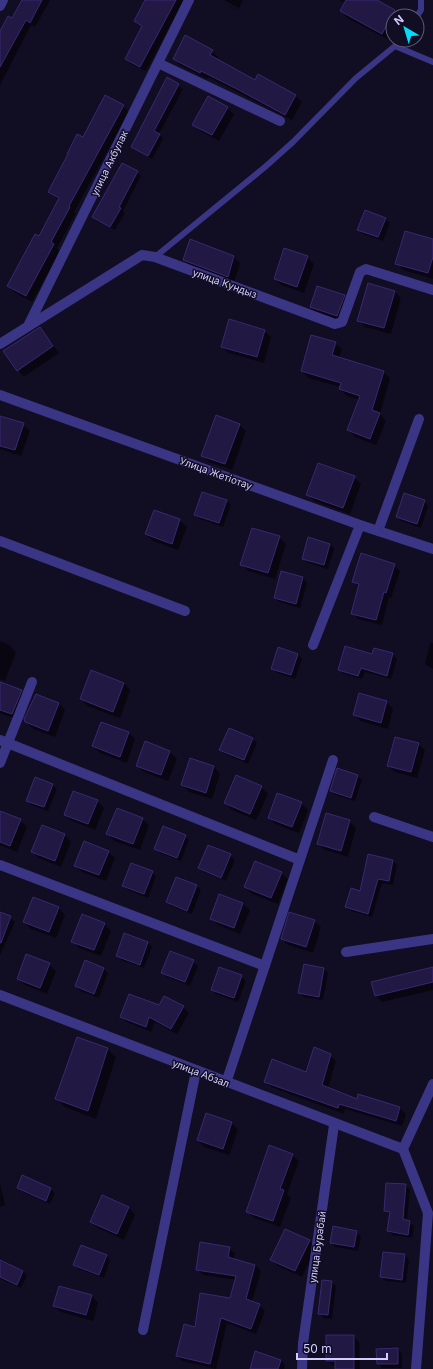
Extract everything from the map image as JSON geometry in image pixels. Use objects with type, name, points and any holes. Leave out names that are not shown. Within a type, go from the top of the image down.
[{"type":"street","points":[[0,6],[4,0]]},
{"type":"street","name":"улица Акбулак","points":[[28,327],[189,0]]},
{"type":"street","points":[[158,63],[280,121]]},
{"type":"street","name":"улица Кундыз","points":[[0,344],[142,255],[155,257],[335,324],[342,322],[360,272],[366,269],[433,290]]},
{"type":"street","name":"Улица Жетіотау","points":[[0,395],[360,525],[433,549]]},
{"type":"street","points":[[378,531],[419,420]]},
{"type":"street","points":[[313,646],[360,525]]},
{"type":"street","points":[[0,541],[185,610]]},
{"type":"street","points":[[0,763],[4,742],[32,682]]},
{"type":"street","points":[[4,742],[300,860]]},
{"type":"street","points":[[226,1083],[332,760]]},
{"type":"street","points":[[374,817],[433,837]]},
{"type":"street","points":[[0,865],[265,966]]},
{"type":"street","points":[[346,952],[433,939]]},
{"type":"street","name":"улица Абзал","points":[[0,996],[334,1125],[403,1149]]},
{"type":"street","points":[[143,1330],[196,1071]]},
{"type":"street","points":[[416,1369],[428,1213],[403,1149],[433,1084]]},
{"type":"street","name":"улица Бурабай","points":[[302,1369],[303,1343],[334,1125]]},
{"type":"lane","points":[[155,257],[264,167],[292,142],[351,83],[393,48]]},
{"type":"lane","points":[[400,48],[433,62]]},
{"type":"building","points":[[22,0],[42,0],[30,23],[26,20],[0,67],[0,31],[8,16],[12,18]]},
{"type":"building","points":[[145,0],[176,0],[140,67],[125,59],[142,26],[134,21]]},
{"type":"building","points":[[346,0],[377,0],[391,8],[385,8],[385,28],[382,34],[340,11]]},
{"type":"building","points":[[185,35],[213,50],[210,55],[255,80],[258,74],[296,95],[285,115],[201,71],[200,73],[173,59]]},
{"type":"building","points":[[167,77],[179,84],[154,131],[160,134],[148,156],[131,147]]},
{"type":"building","points":[[105,95],[124,105],[69,206],[70,207],[51,242],[54,244],[26,296],[7,286],[35,234],[39,236],[59,198],[48,192],[77,134],[83,137]]},
{"type":"building","points":[[208,96],[228,107],[212,135],[192,125]]},
{"type":"building","points":[[122,163],[138,171],[119,207],[121,208],[110,227],[92,217]]},
{"type":"building","points":[[365,210],[386,218],[378,237],[357,230]]},
{"type":"building","points":[[405,231],[433,239],[433,257],[428,273],[395,264]]},
{"type":"building","points":[[190,239],[234,256],[228,277],[183,260]]},
{"type":"building","points":[[284,248],[308,256],[297,287],[274,279]]},
{"type":"building","points":[[368,283],[395,291],[384,328],[357,321]]},
{"type":"building","points":[[317,286],[345,295],[337,316],[310,307]]},
{"type":"building","points":[[229,319],[265,330],[257,357],[221,347]]},
{"type":"building","points":[[40,327],[53,346],[17,371],[3,351]]},
{"type":"building","points":[[311,335],[336,342],[332,355],[384,371],[372,410],[380,413],[370,439],[347,430],[360,396],[339,389],[341,383],[301,371]]},
{"type":"building","points":[[216,415],[240,424],[225,464],[201,456]]},
{"type":"building","points":[[0,416],[24,423],[15,450],[0,446]]},
{"type":"building","points":[[318,463],[355,476],[343,508],[306,495]]},
{"type":"building","points":[[202,492],[227,500],[219,523],[194,515]]},
{"type":"building","points":[[404,493],[425,500],[417,524],[396,517]]},
{"type":"building","points":[[154,510],[180,519],[172,544],[145,534]]},
{"type":"building","points":[[252,528],[280,536],[268,573],[240,565]]},
{"type":"building","points":[[308,537],[330,544],[324,565],[302,559]]},
{"type":"building","points":[[361,553],[395,564],[386,593],[384,592],[376,620],[351,614],[359,584],[352,582]]},
{"type":"building","points":[[281,571],[303,577],[296,604],[274,598]]},
{"type":"building","points":[[345,646],[372,654],[374,648],[393,653],[387,676],[361,668],[358,676],[338,670]]},
{"type":"building","points":[[278,647],[298,654],[291,675],[271,669]]},
{"type":"building","points":[[91,670],[124,683],[113,712],[80,699]]},
{"type":"building","points":[[0,682],[22,690],[12,714],[0,710]]},
{"type":"building","points":[[359,693],[387,701],[381,723],[353,715]]},
{"type":"building","points":[[36,694],[59,703],[48,731],[25,722],[24,719]]},
{"type":"building","points":[[101,722],[129,732],[120,757],[92,746]]},
{"type":"building","points":[[229,728],[253,738],[244,760],[219,750]]},
{"type":"building","points":[[395,737],[419,743],[411,772],[387,766]]},
{"type":"building","points":[[145,741],[170,751],[161,775],[136,766]]},
{"type":"building","points":[[190,758],[214,766],[206,793],[181,785]]},
{"type":"building","points":[[337,768],[358,775],[351,798],[330,791]]},
{"type":"building","points":[[236,775],[262,786],[250,814],[224,803]]},
{"type":"building","points":[[35,777],[53,784],[44,807],[26,801]]},
{"type":"building","points":[[73,791],[98,800],[88,824],[64,815]]},
{"type":"building","points":[[277,793],[302,802],[292,827],[268,818]]},
{"type":"building","points":[[117,808],[143,818],[133,844],[106,834]]},
{"type":"building","points":[[0,811],[21,819],[10,846],[0,842]]},
{"type":"building","points":[[326,813],[350,820],[341,851],[317,844]]},
{"type":"building","points":[[42,825],[65,834],[55,861],[31,852]]},
{"type":"building","points":[[163,826],[186,835],[177,858],[154,849]]},
{"type":"building","points":[[84,841],[109,851],[99,875],[74,866]]},
{"type":"building","points":[[208,845],[231,854],[221,878],[198,868]]},
{"type":"building","points":[[368,854],[393,860],[389,881],[378,879],[368,914],[345,907],[351,888],[360,891]]},
{"type":"building","points":[[255,861],[282,872],[271,898],[244,887]]},
{"type":"building","points":[[131,863],[153,871],[144,894],[122,886]]},
{"type":"building","points":[[176,877],[197,885],[187,911],[166,902]]},
{"type":"building","points":[[219,894],[243,903],[234,928],[210,919]]},
{"type":"building","points":[[33,897],[59,907],[49,932],[23,922]]},
{"type":"building","points":[[0,912],[11,916],[1,943],[0,943]]},
{"type":"building","points":[[289,912],[315,920],[306,947],[281,939]]},
{"type":"building","points":[[82,914],[105,923],[94,950],[71,942]]},
{"type":"building","points":[[124,933],[148,942],[140,965],[116,956]]},
{"type":"building","points":[[170,951],[194,960],[185,982],[161,973]]},
{"type":"building","points":[[26,954],[50,963],[40,988],[17,979]]},
{"type":"building","points":[[85,960],[104,968],[94,994],[75,986]]},
{"type":"building","points":[[304,964],[324,968],[319,997],[298,993]]},
{"type":"building","points":[[219,967],[242,975],[234,998],[211,990]]},
{"type":"building","points":[[433,967],[433,982],[375,996],[371,982]]},
{"type":"building","points":[[129,994],[159,1005],[164,996],[184,1006],[171,1029],[149,1017],[146,1027],[120,1017]]},
{"type":"building","points":[[77,1037],[108,1048],[88,1111],[55,1099]]},
{"type":"building","points":[[314,1047],[331,1054],[322,1085],[357,1099],[358,1094],[400,1107],[396,1121],[339,1104],[338,1108],[264,1082],[272,1059],[306,1072]]},
{"type":"building","points":[[206,1113],[232,1122],[223,1149],[197,1140]]},
{"type":"building","points":[[269,1145],[293,1154],[280,1189],[284,1190],[273,1221],[246,1212]]},
{"type":"building","points":[[22,1175],[51,1188],[46,1201],[17,1188]]},
{"type":"building","points":[[386,1183],[406,1184],[403,1219],[410,1221],[408,1235],[387,1231],[390,1212],[384,1211]]},
{"type":"building","points":[[102,1195],[129,1207],[117,1234],[90,1222]]},
{"type":"building","points":[[333,1226],[357,1231],[354,1247],[330,1243]]},
{"type":"building","points":[[285,1229],[310,1240],[295,1271],[270,1260]]},
{"type":"building","points":[[200,1242],[230,1247],[228,1257],[255,1265],[246,1299],[260,1304],[251,1329],[221,1318],[210,1364],[176,1356],[184,1324],[195,1327],[200,1293],[230,1298],[236,1276],[196,1270]]},
{"type":"building","points":[[81,1245],[107,1255],[99,1275],[73,1265]]},
{"type":"building","points":[[383,1252],[405,1254],[402,1280],[380,1277]]},
{"type":"building","points":[[0,1260],[23,1271],[17,1285],[0,1277]]},
{"type":"building","points":[[322,1280],[332,1281],[328,1315],[318,1314]]},
{"type":"building","points":[[59,1286],[92,1295],[86,1315],[53,1306]]},
{"type":"building","points":[[326,1335],[354,1335],[354,1369],[335,1369],[335,1361],[326,1361]]},
{"type":"building","points":[[398,1348],[398,1364],[377,1364],[376,1349]]},
{"type":"building","points":[[255,1351],[281,1360],[278,1369],[250,1369]]}]
